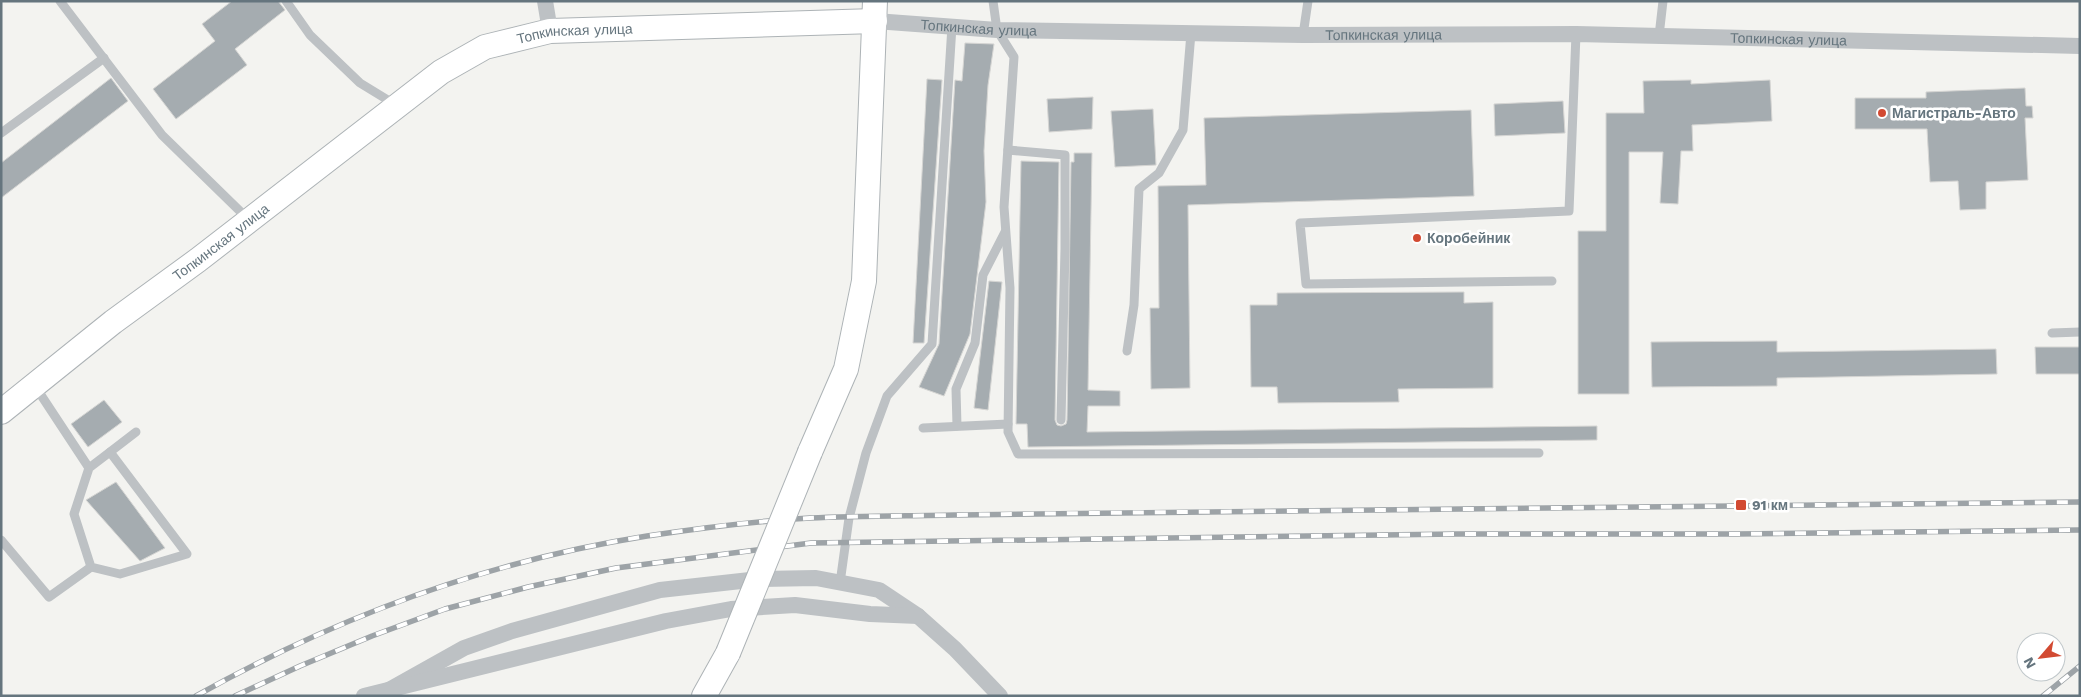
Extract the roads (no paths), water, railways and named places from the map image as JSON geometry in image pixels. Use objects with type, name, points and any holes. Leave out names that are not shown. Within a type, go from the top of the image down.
[{"type":"street","points":[[545,1],[550,32]]},
{"type":"street","name":"Топкинская улица","points":[[1,412],[113,322],[250,221],[441,72],[486,47],[550,32],[876,11],[952,26],[997,30],[1304,35],[1576,34],[2080,46]]},
{"type":"street","points":[[704,696],[728,653],[846,369],[864,281],[876,11]]},
{"type":"street","points":[[388,690],[464,648],[512,631],[660,590],[759,579],[816,578],[878,590],[918,616],[955,649],[1000,696]]},
{"type":"street","points":[[364,696],[666,621],[730,609],[795,605],[870,614],[918,616]]},
{"type":"lane","points":[[60,1],[162,135],[250,221]]},
{"type":"lane","points":[[286,1],[310,35],[360,83],[398,106]]},
{"type":"lane","points":[[993,1],[997,30],[1014,57],[1004,207],[1010,288],[1008,432],[1018,454],[1539,453]]},
{"type":"lane","points":[[1304,35],[1308,1]]},
{"type":"lane","points":[[1659,36],[1663,1]]},
{"type":"lane","points":[[840,583],[849,518],[866,453],[875,428],[888,396],[932,344],[952,26]]},
{"type":"lane","points":[[1127,351],[1134,305],[1139,188],[1159,173],[1183,130],[1192,33]]},
{"type":"lane","points":[[1552,281],[1306,284],[1300,223],[1569,211],[1576,34]]},
{"type":"lane","points":[[1,133],[104,58]]},
{"type":"lane","points":[[1008,150],[1065,155],[1065,258],[1061,420]]},
{"type":"lane","points":[[957,426],[956,389],[975,343],[983,275],[1006,232]]},
{"type":"lane","points":[[2052,333],[2080,332]]},
{"type":"lane","points":[[35,386],[89,468]]},
{"type":"lane","points":[[923,428],[1008,424]]},
{"type":"lane","points":[[91,568],[74,514],[89,468],[136,432]]},
{"type":"lane","points":[[1,540],[49,597],[91,568],[120,574],[187,554],[110,452]]},
{"type":"railway","points":[[196,696],[249,668],[358,618],[414,596],[471,577],[588,547],[647,536],[749,523],[828,517],[996,514],[2080,502]]},
{"type":"railway","points":[[235,696],[372,636],[445,609],[528,587],[616,568],[811,543],[1456,534],[1737,534],[2080,530]]},
{"type":"railway","points":[[2043,696],[2080,666]]},
{"type":"place","name":"Магистраль-Авто","points":[[1882,113]]},
{"type":"place","name":"Коробейник","points":[[1417,238]]},
{"type":"place","name":"91 км","points":[[1741,505]]}]
